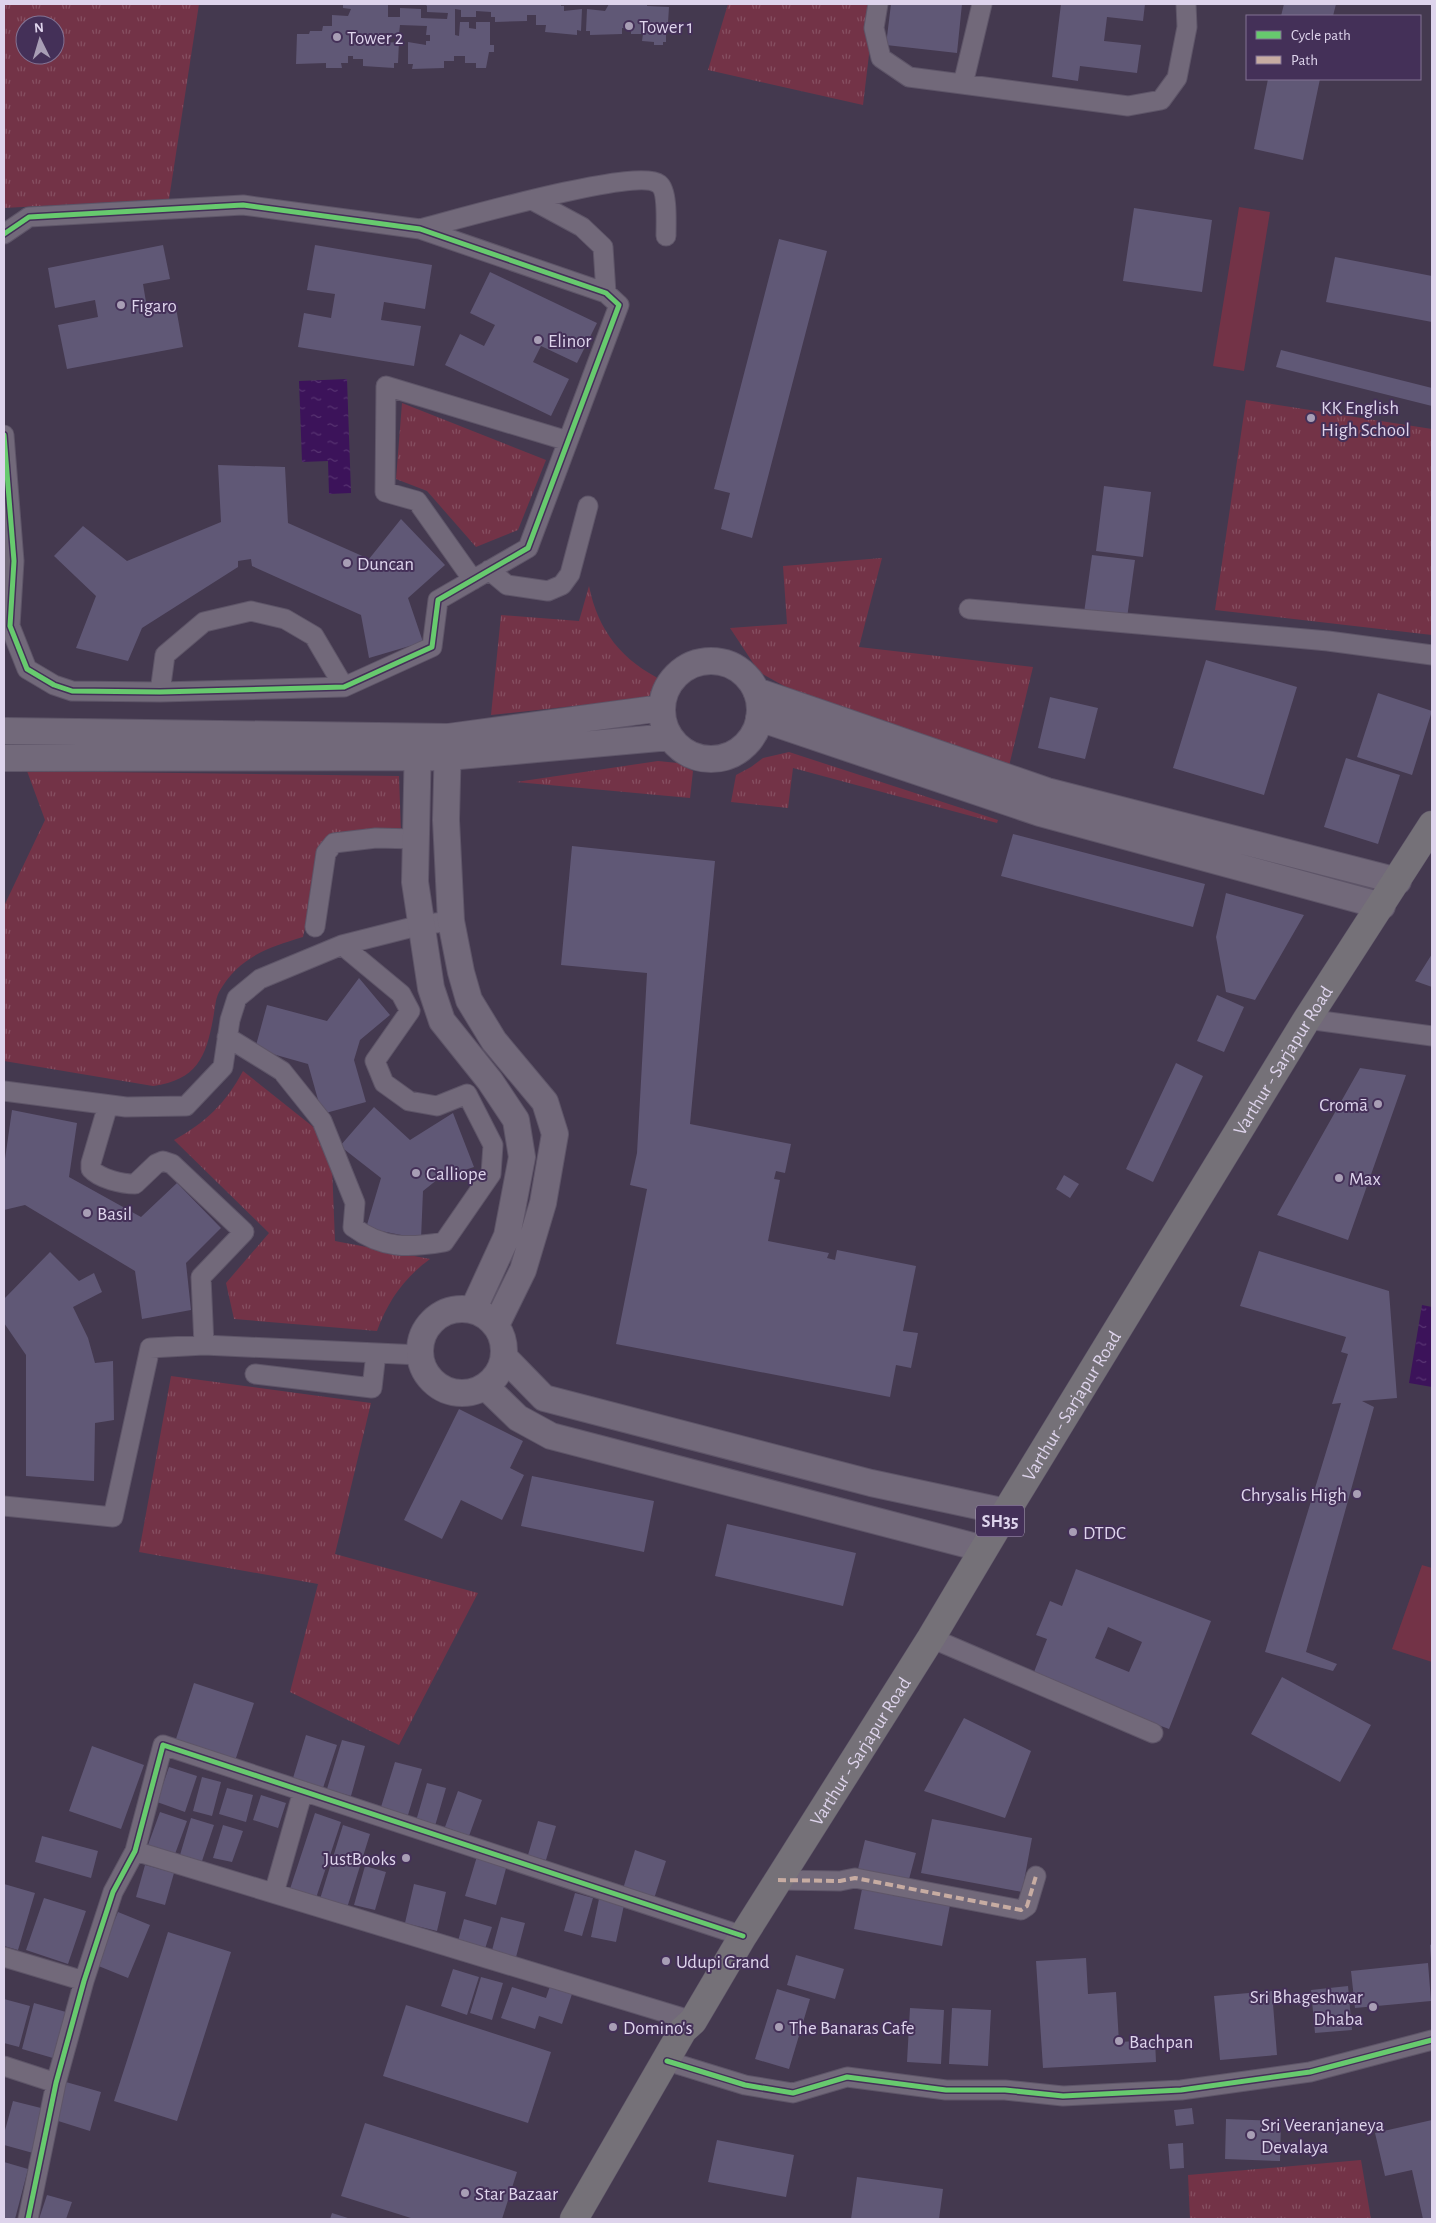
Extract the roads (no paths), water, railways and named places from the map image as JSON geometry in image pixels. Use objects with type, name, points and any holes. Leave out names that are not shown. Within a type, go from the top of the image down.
[{"type":"main road","name":"Varthur - Sarjapur Road","points":[[574,2219],[667,2061],[683,2030],[693,2021],[742,1936],[931,1638],[1307,1019],[1382,906],[1432,825]]},
{"type":"street","points":[[878,4],[874,28],[881,58],[908,77],[1128,106],[1161,100],[1177,78],[1187,27],[1186,4]]},
{"type":"street","points":[[963,84],[982,4]]},
{"type":"street","points":[[420,229],[557,193],[641,180],[658,183],[664,190],[666,236]]},
{"type":"street","points":[[532,200],[582,227],[603,247],[606,293]]},
{"type":"street","points":[[4,234],[28,217],[243,205],[420,229],[606,293],[619,305],[528,548],[438,600],[432,648],[344,687],[160,692],[72,691],[54,685],[27,669],[10,626],[14,561],[5,468],[4,436]]},
{"type":"street","points":[[473,580],[417,501],[385,492],[386,386],[568,441]]},
{"type":"street","points":[[489,570],[507,585],[548,591],[562,585],[570,574],[588,506]]},
{"type":"street","points":[[969,609],[1328,642],[1432,655]]},
{"type":"street","points":[[160,692],[165,655],[204,622],[251,611],[285,619],[314,636],[344,687]]},
{"type":"street","points":[[711,661],[736,667],[746,675],[759,698],[759,718],[753,736],[744,747],[732,754],[719,758],[704,758],[691,755],[679,747],[670,737],[664,723],[662,708],[664,694],[672,680],[682,670],[696,663],[711,661]]},
{"type":"street","points":[[756,691],[1047,791],[1398,881]]},
{"type":"street","points":[[448,747],[662,708]]},
{"type":"street","points":[[759,718],[1040,813],[1382,906]]},
{"type":"street","points":[[4,733],[417,747]]},
{"type":"street","points":[[4,758],[448,747],[670,737]]},
{"type":"street","points":[[417,747],[415,882],[430,988],[442,1022],[490,1080],[516,1120],[522,1156],[507,1236],[473,1310]]},
{"type":"street","points":[[448,747],[446,820],[451,921],[469,1000],[494,1041],[545,1102],[554,1134],[543,1203],[523,1270],[496,1325]]},
{"type":"street","points":[[315,927],[326,853],[334,843],[376,838],[415,839]]},
{"type":"street","points":[[4,1091],[126,1107],[186,1106],[223,1068],[227,1037],[237,998],[260,979],[342,945],[421,925],[451,921]]},
{"type":"street","points":[[227,1037],[282,1071],[322,1121],[355,1203],[353,1227],[370,1239],[413,1248],[444,1242],[492,1174],[494,1146],[467,1094],[437,1106],[409,1101],[384,1083],[375,1062],[410,1011],[401,994],[342,945]]},
{"type":"street","points":[[1307,1019],[1432,1036]]},
{"type":"street","points":[[108,1104],[91,1163],[91,1168],[95,1174],[125,1184],[135,1184],[156,1164],[163,1161],[172,1164],[244,1232],[201,1277],[204,1346]]},
{"type":"street","points":[[450,1310],[473,1310],[490,1318],[496,1325],[504,1340],[505,1358],[498,1374],[486,1387],[470,1393],[449,1392],[429,1378],[422,1367],[420,1355],[424,1332],[430,1323],[450,1310]]},
{"type":"street","points":[[4,1506],[113,1517],[150,1348],[204,1346],[420,1355]]},
{"type":"street","points":[[255,1374],[372,1388],[376,1353]]},
{"type":"street","points":[[505,1358],[544,1398],[871,1483],[1006,1512]]},
{"type":"street","points":[[486,1387],[518,1418],[551,1436],[984,1549]]},
{"type":"street","points":[[860,1517],[871,1483]]},
{"type":"street","points":[[931,1638],[1153,1733]]},
{"type":"street","points":[[28,2219],[56,2083],[84,1980],[113,1892],[135,1851],[163,1745],[742,1936]]},
{"type":"street","points":[[274,1893],[304,1791]]},
{"type":"street","points":[[135,1851],[693,2021]]},
{"type":"street","points":[[778,1880],[840,1882],[854,1878],[1020,1910],[1026,1906],[1036,1876]]},
{"type":"street","points":[[4,1957],[84,1980]]},
{"type":"street","points":[[667,2061],[745,2085],[793,2093],[848,2077],[946,2090],[1006,2090],[1063,2096],[1181,2090],[1310,2072],[1432,2040]]},
{"type":"street","points":[[4,2066],[56,2083]]},
{"type":"water","points":[[347,379],[351,493],[329,494],[328,461],[302,462],[299,381]]},
{"type":"water","points":[[1422,1305],[1432,1307],[1432,1387],[1409,1383]]},
{"type":"place","name":"Tower 1","points":[[629,26]]},
{"type":"place","name":"Tower 2","points":[[337,37]]},
{"type":"place","name":"Figaro","points":[[121,305]]},
{"type":"place","name":"Elinor","points":[[538,340]]},
{"type":"place","name":"KK English High School","points":[[1311,418]]},
{"type":"place","name":"Duncan","points":[[347,563]]},
{"type":"place","name":"Cromā","points":[[1378,1104]]},
{"type":"place","name":"Calliope","points":[[416,1173]]},
{"type":"place","name":"Max","points":[[1339,1178]]},
{"type":"place","name":"Basil","points":[[87,1213]]},
{"type":"place","name":"Chrysalis High","points":[[1357,1494]]},
{"type":"place","name":"DTDC","points":[[1073,1532]]},
{"type":"place","name":"JustBooks","points":[[406,1858]]},
{"type":"place","name":"Udupi Grand","points":[[666,1961]]},
{"type":"place","name":"Sri Bhageshwar Dhaba","points":[[1373,2007]]},
{"type":"place","name":"Domino's","points":[[613,2027]]},
{"type":"place","name":"The Banaras Cafe","points":[[779,2027]]},
{"type":"place","name":"Bachpan","points":[[1119,2041]]},
{"type":"place","name":"Sri Veeranjaneya Devalaya","points":[[1251,2135]]},
{"type":"place","name":"Star Bazaar","points":[[465,2193]]}]
